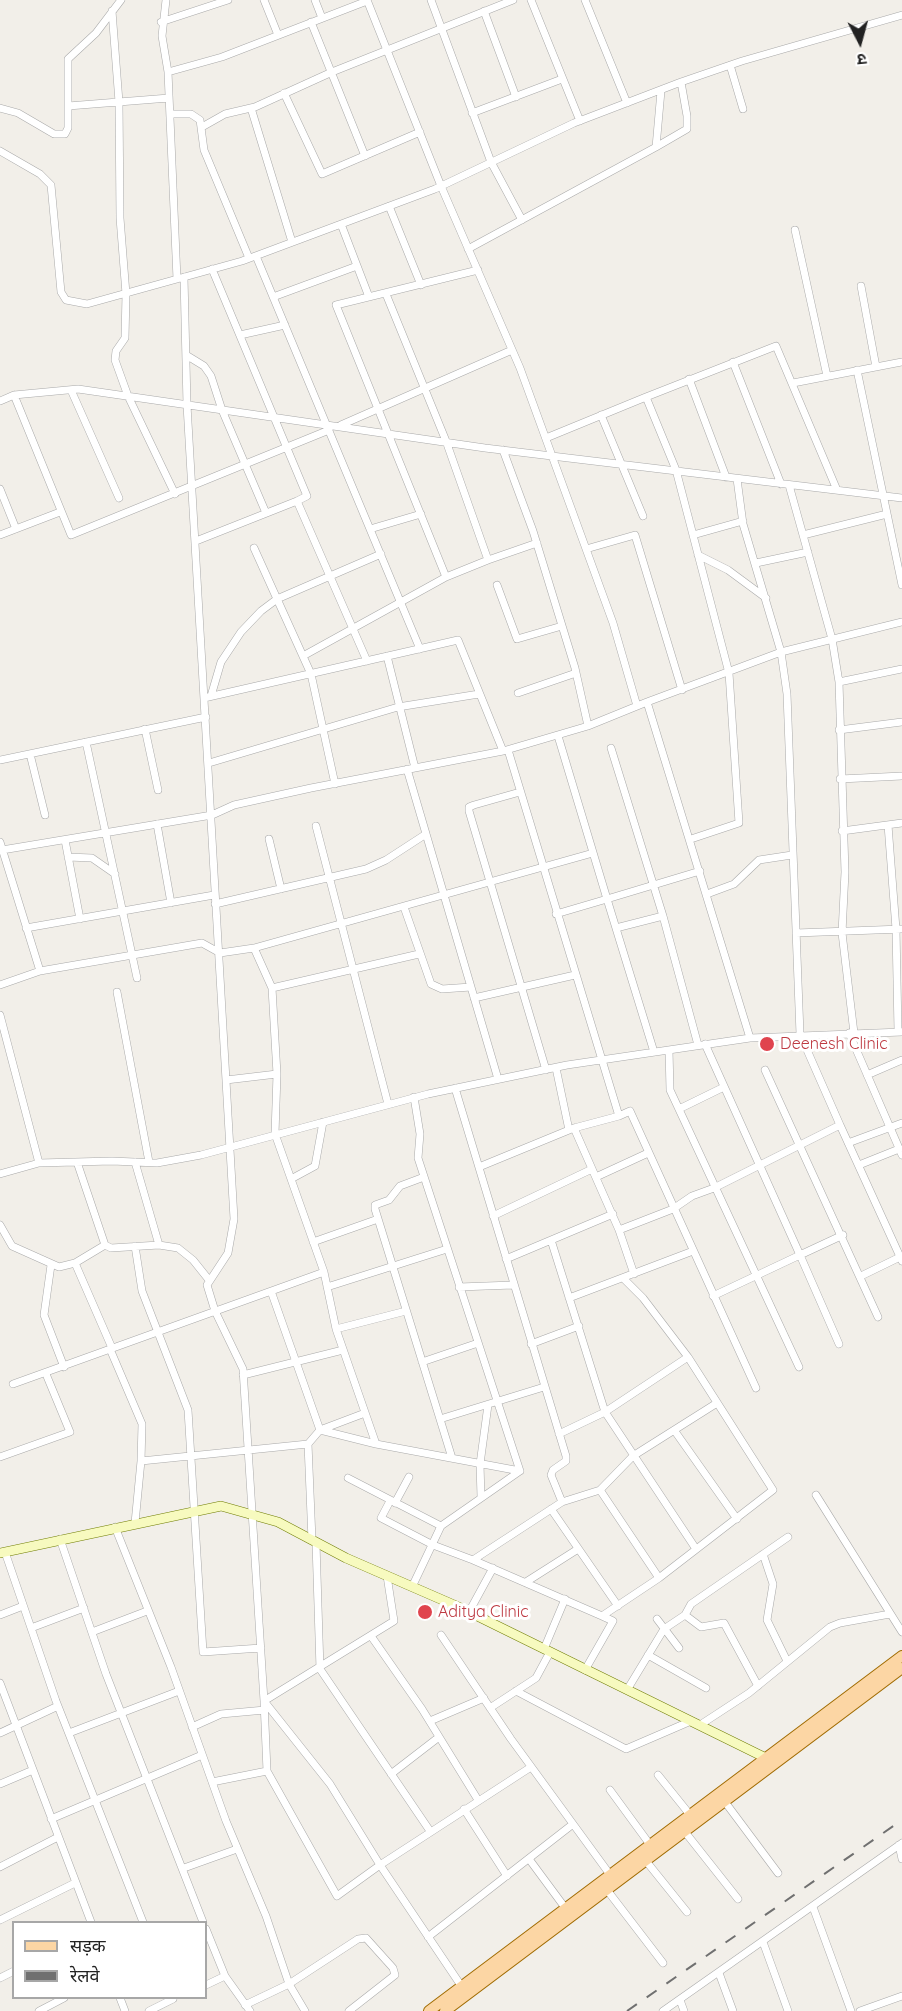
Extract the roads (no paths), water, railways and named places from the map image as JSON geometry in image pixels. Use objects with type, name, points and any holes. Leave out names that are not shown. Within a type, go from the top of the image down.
[{"type":"main road","points":[[445,2011],[725,1802],[902,1656]]},
{"type":"main road","points":[[429,2011],[691,1816],[902,1668]]},
{"type":"street","points":[[0,108],[18,113],[54,134],[62,136],[67,132],[69,56],[96,33],[121,0]]},
{"type":"street","points":[[166,0],[161,22],[168,72],[195,541],[208,697],[206,717],[213,815],[214,895],[220,953],[228,1147],[234,1219],[233,1237],[228,1254],[209,1280],[208,1293],[243,1375],[254,1515],[267,1771],[337,1896],[430,1831],[531,1767]]},
{"type":"street","points":[[161,22],[208,3],[228,0]]},
{"type":"street","points":[[264,0],[278,35]]},
{"type":"street","points":[[315,0],[322,18]]},
{"type":"street","points":[[168,72],[222,57],[367,0],[441,186],[512,350],[553,456],[614,623],[637,706]]},
{"type":"street","points":[[431,0],[491,162],[522,219]]},
{"type":"street","points":[[202,127],[231,112],[251,108],[332,72],[513,0]]},
{"type":"street","points":[[531,0],[580,121]]},
{"type":"street","points":[[585,0],[627,103]]},
{"type":"street","points":[[112,11],[119,102],[120,218],[126,294],[125,338],[115,357],[117,370],[128,396],[175,494]]},
{"type":"street","points":[[484,11],[516,97]]},
{"type":"street","points":[[0,151],[40,174],[51,185],[60,288],[64,298],[87,304],[253,257],[441,186],[580,121],[681,82],[730,65],[902,15]]},
{"type":"street","points":[[311,22],[365,156]]},
{"type":"street","points":[[730,65],[743,109]]},
{"type":"street","points":[[472,113],[562,79]]},
{"type":"street","points":[[468,249],[687,129],[681,82]]},
{"type":"street","points":[[656,147],[661,91]]},
{"type":"street","points":[[284,93],[320,173],[328,173],[420,132]]},
{"type":"street","points":[[68,106],[169,98]]},
{"type":"street","points":[[251,108],[292,242]]},
{"type":"street","points":[[170,114],[191,114],[200,120],[204,150],[273,297],[420,649]]},
{"type":"street","points":[[389,206],[421,285]]},
{"type":"street","points":[[341,224],[369,297]]},
{"type":"street","points":[[795,230],[827,376]]},
{"type":"street","points":[[273,297],[357,266]]},
{"type":"street","points":[[195,541],[307,495],[212,269]]},
{"type":"street","points":[[446,577],[336,305],[478,270]]},
{"type":"street","points":[[861,286],[876,367]]},
{"type":"street","points":[[386,294],[446,441],[488,560]]},
{"type":"street","points":[[240,335],[285,325]]},
{"type":"street","points":[[546,438],[776,346],[837,490]]},
{"type":"street","points":[[339,426],[512,350]]},
{"type":"street","points":[[186,355],[208,370],[222,410],[266,513]]},
{"type":"street","points":[[733,362],[785,485],[803,535],[832,639],[839,682],[843,930],[851,1033],[900,1152],[859,1165]]},
{"type":"street","points":[[793,383],[902,362]]},
{"type":"street","points":[[856,370],[902,585]]},
{"type":"street","points":[[689,379],[726,477]]},
{"type":"street","points":[[71,390],[119,498]]},
{"type":"street","points":[[0,401],[14,396],[71,390],[128,396],[328,427],[339,426],[388,432],[503,450],[902,498]]},
{"type":"street","points":[[14,396],[71,535],[287,448],[328,427]]},
{"type":"street","points":[[646,397],[676,470],[729,673],[739,823],[691,839]]},
{"type":"street","points":[[601,415],[643,516]]},
{"type":"street","points":[[503,450],[537,543],[576,673],[588,726]]},
{"type":"street","points":[[738,479],[743,521],[781,652],[786,694],[800,1034],[901,1259],[861,1276]]},
{"type":"street","points":[[0,489],[16,529]]},
{"type":"street","points":[[297,501],[368,661]]},
{"type":"street","points":[[0,535],[60,512]]},
{"type":"street","points":[[370,529],[421,514]]},
{"type":"street","points":[[803,535],[887,514]]},
{"type":"street","points":[[693,535],[743,521]]},
{"type":"street","points":[[586,549],[635,535],[682,690]]},
{"type":"street","points":[[303,656],[400,600],[446,577],[537,543]]},
{"type":"street","points":[[254,548],[311,674],[335,784]]},
{"type":"street","points":[[756,563],[808,552]]},
{"type":"street","points":[[208,697],[221,662],[232,644],[261,611],[277,599],[381,554]]},
{"type":"street","points":[[698,555],[728,570],[766,598]]},
{"type":"street","points":[[497,585],[517,639],[562,626]]},
{"type":"street","points":[[40,971],[1,846],[65,840],[213,815],[234,806],[505,750],[588,726],[781,652],[902,622]]},
{"type":"street","points":[[208,697],[458,640],[505,750],[520,792],[619,1116]]},
{"type":"street","points":[[387,656],[426,834],[498,1079]]},
{"type":"street","points":[[839,682],[902,669]]},
{"type":"street","points":[[518,693],[576,673]]},
{"type":"street","points":[[209,763],[398,707],[480,694]]},
{"type":"street","points":[[647,702],[691,839],[750,1038]]},
{"type":"street","points":[[0,760],[206,717]]},
{"type":"street","points":[[839,730],[902,722]]},
{"type":"street","points":[[145,729],[158,790]]},
{"type":"street","points":[[558,736],[654,1052]]},
{"type":"street","points":[[86,742],[137,978]]},
{"type":"street","points":[[611,748],[701,1045],[724,1087],[838,1344]]},
{"type":"street","points":[[30,754],[45,815]]},
{"type":"street","points":[[840,779],[902,776]]},
{"type":"street","points":[[520,792],[469,807],[489,883],[546,1070]]},
{"type":"street","points":[[842,831],[902,822]]},
{"type":"street","points":[[157,824],[171,903]]},
{"type":"street","points":[[0,1174],[39,1163],[149,1162],[201,1155],[414,1097],[603,1060],[750,1038],[900,1031],[899,929],[888,825]]},
{"type":"street","points":[[316,826],[388,1104]]},
{"type":"street","points":[[215,904],[377,865],[426,834]]},
{"type":"street","points":[[268,838],[281,889]]},
{"type":"street","points":[[65,840],[80,919]]},
{"type":"street","points":[[0,985],[40,971],[202,944],[220,953],[254,948],[593,854]]},
{"type":"street","points":[[707,894],[734,884],[759,860],[792,855]]},
{"type":"street","points":[[68,857],[92,858],[115,874]]},
{"type":"street","points":[[556,914],[700,871]]},
{"type":"street","points":[[26,928],[214,895]]},
{"type":"street","points":[[404,907],[419,954],[434,987],[442,989],[471,987]]},
{"type":"street","points":[[616,928],[663,916]]},
{"type":"street","points":[[796,933],[899,929]]},
{"type":"street","points":[[254,948],[272,988],[277,1074],[275,1134],[324,1272],[336,1329],[376,1443]]},
{"type":"street","points":[[272,988],[419,954]]},
{"type":"street","points":[[474,998],[575,975]]},
{"type":"street","points":[[117,992],[149,1162]]},
{"type":"street","points":[[0,1015],[39,1163]]},
{"type":"street","points":[[669,1050],[670,1090],[799,1367]]},
{"type":"street","points":[[867,1075],[902,1059]]},
{"type":"street","points":[[556,1068],[572,1130],[620,1230],[634,1274]]},
{"type":"street","points":[[765,1070],[843,1235],[878,1317]]},
{"type":"street","points":[[226,1080],[277,1074]]},
{"type":"street","points":[[679,1109],[724,1087]]},
{"type":"street","points":[[455,1088],[566,1460],[553,1470],[551,1475],[562,1502]]},
{"type":"street","points":[[414,1097],[420,1134],[417,1154],[520,1471]]},
{"type":"street","points":[[478,1167],[572,1130],[630,1111],[756,1388]]},
{"type":"street","points":[[291,1179],[315,1166],[323,1122]]},
{"type":"street","points":[[848,1143],[902,1123]]},
{"type":"street","points":[[620,1230],[673,1209],[692,1196],[714,1188],[840,1125]]},
{"type":"street","points":[[596,1177],[648,1153]]},
{"type":"street","points":[[77,1162],[105,1245],[111,1248],[159,1245],[178,1248],[209,1280]]},
{"type":"street","points":[[135,1162],[159,1245]]},
{"type":"street","points":[[493,1216],[592,1169]]},
{"type":"street","points":[[424,1178],[402,1185],[389,1200],[375,1205],[452,1458]]},
{"type":"street","points":[[506,1259],[613,1214]]},
{"type":"street","points":[[313,1242],[378,1219]]},
{"type":"street","points":[[0,1225],[12,1246],[59,1267],[75,1263],[105,1245]]},
{"type":"street","points":[[714,1296],[843,1235]]},
{"type":"street","points":[[551,1240],[604,1412],[696,1549]]},
{"type":"street","points":[[135,1246],[139,1282],[165,1356],[184,1397],[203,1652],[261,1648]]},
{"type":"street","points":[[327,1287],[447,1248]]},
{"type":"street","points":[[569,1298],[693,1251]]},
{"type":"street","points":[[75,1263],[142,1424],[135,1523]]},
{"type":"street","points":[[51,1265],[44,1315],[64,1367]]},
{"type":"street","points":[[13,1384],[159,1334],[215,1311],[324,1272]]},
{"type":"street","points":[[602,1616],[659,1578],[770,1494],[772,1488],[688,1357],[643,1298],[624,1278]]},
{"type":"street","points":[[459,1287],[513,1285]]},
{"type":"street","points":[[272,1291],[320,1430]]},
{"type":"street","points":[[336,1329],[406,1311]]},
{"type":"street","points":[[531,1344],[579,1326]]},
{"type":"street","points":[[422,1362],[478,1343]]},
{"type":"street","points":[[243,1375],[343,1350]]},
{"type":"street","points":[[559,1434],[604,1412],[688,1357]]},
{"type":"street","points":[[0,1457],[70,1432],[46,1374]]},
{"type":"street","points":[[440,1419],[544,1387]]},
{"type":"street","points":[[473,1560],[562,1502],[600,1490],[633,1456],[717,1403]]},
{"type":"street","points":[[481,1497],[480,1464],[488,1405]]},
{"type":"street","points":[[141,1461],[190,1455],[249,1452],[308,1444],[320,1430],[365,1413]]},
{"type":"street","points":[[320,1430],[520,1471]]},
{"type":"street","points":[[674,1430],[737,1519]]},
{"type":"street","points":[[308,1444],[320,1669],[430,1831]]},
{"type":"street","points":[[412,1587],[441,1526],[520,1471]]},
{"type":"street","points":[[348,1478],[441,1526]]},
{"type":"street","points":[[409,1478],[381,1518],[433,1545],[493,1568],[614,1621],[585,1670]]},
{"type":"street","points":[[600,1490],[659,1578]]},
{"type":"street","points":[[816,1495],[902,1632]]},
{"type":"street","points":[[142,1921],[58,1706],[2,1553],[221,1506],[278,1522],[387,1576],[469,1612],[772,1761]]},
{"type":"street","points":[[551,1509],[618,1606]]},
{"type":"street","points":[[115,1527],[179,1690],[237,1849],[266,1916],[289,1984],[306,2011]]},
{"type":"street","points":[[627,1690],[664,1629],[685,1615],[691,1604],[788,1536]]},
{"type":"street","points":[[60,1539],[121,1713],[184,1868],[202,1921]]},
{"type":"street","points":[[526,1582],[578,1549]]},
{"type":"street","points":[[763,1554],[773,1584],[767,1620],[788,1661]]},
{"type":"street","points":[[469,1612],[493,1568]]},
{"type":"street","points":[[264,1701],[320,1669],[394,1621],[387,1576]]},
{"type":"street","points":[[490,1708],[536,1678],[565,1599]]},
{"type":"street","points":[[0,1615],[23,1606]]},
{"type":"street","points":[[31,1628],[84,1608]]},
{"type":"street","points":[[92,1632],[147,1611]]},
{"type":"street","points":[[516,1691],[626,1749],[695,1723],[758,1686],[835,1625],[890,1614]]},
{"type":"street","points":[[685,1615],[701,1627],[724,1623],[758,1686]]},
{"type":"street","points":[[657,1619],[679,1648]]},
{"type":"street","points":[[441,1635],[531,1767],[611,1876]]},
{"type":"street","points":[[371,1636],[430,1721],[478,1800]]},
{"type":"street","points":[[648,1655],[706,1688]]},
{"type":"street","points":[[0,1683],[90,1921]]},
{"type":"street","points":[[69,1733],[179,1690]]},
{"type":"street","points":[[430,1721],[484,1698]]},
{"type":"street","points":[[264,1701],[330,1784],[380,1866],[462,1986]]},
{"type":"street","points":[[0,1733],[18,1728],[58,1706]]},
{"type":"street","points":[[192,1727],[221,1714],[265,1710]]},
{"type":"street","points":[[391,1774],[440,1737]]},
{"type":"street","points":[[51,1819],[202,1755]]},
{"type":"street","points":[[0,1784],[33,1770]]},
{"type":"street","points":[[212,1782],[267,1771]]},
{"type":"street","points":[[658,1775],[691,1816]]},
{"type":"street","points":[[610,1790],[651,1846]]},
{"type":"street","points":[[725,1802],[778,1873]]},
{"type":"street","points":[[464,1809],[507,1876]]},
{"type":"street","points":[[428,1937],[573,1824]]},
{"type":"street","points":[[685,1832],[738,1899]]},
{"type":"street","points":[[0,1867],[58,1838]]},
{"type":"street","points":[[663,2011],[900,1844],[902,1859]]},
{"type":"street","points":[[184,1868],[237,1849]]},
{"type":"street","points":[[529,1859],[566,1910]]},
{"type":"street","points":[[646,1861],[687,1911]]},
{"type":"street","points":[[0,1920],[75,1883]]},
{"type":"street","points":[[607,1890],[663,1963]]},
{"type":"street","points":[[813,1907],[851,2011]]},
{"type":"street","points":[[207,1931],[225,1976],[248,2008],[358,1939],[370,1940],[393,1968],[395,1975],[349,2011]]},
{"type":"street","points":[[763,1942],[788,2011]]},
{"type":"street","points":[[719,1973],[733,2011]]},
{"type":"street","points":[[207,1985],[225,1976]]},
{"type":"street","points":[[860,2011],[902,1996]]},
{"type":"street","points":[[39,2011],[62,1999]]},
{"type":"street","points":[[149,2011],[172,1999]]},
{"type":"street","points":[[680,2000],[684,2011]]},
{"type":"railway","points":[[627,2011],[902,1820]]},
{"type":"place","name":"Deenesh Clinic","points":[[767,1044]]},
{"type":"place","name":"Aditya Clinic","points":[[425,1612]]}]
